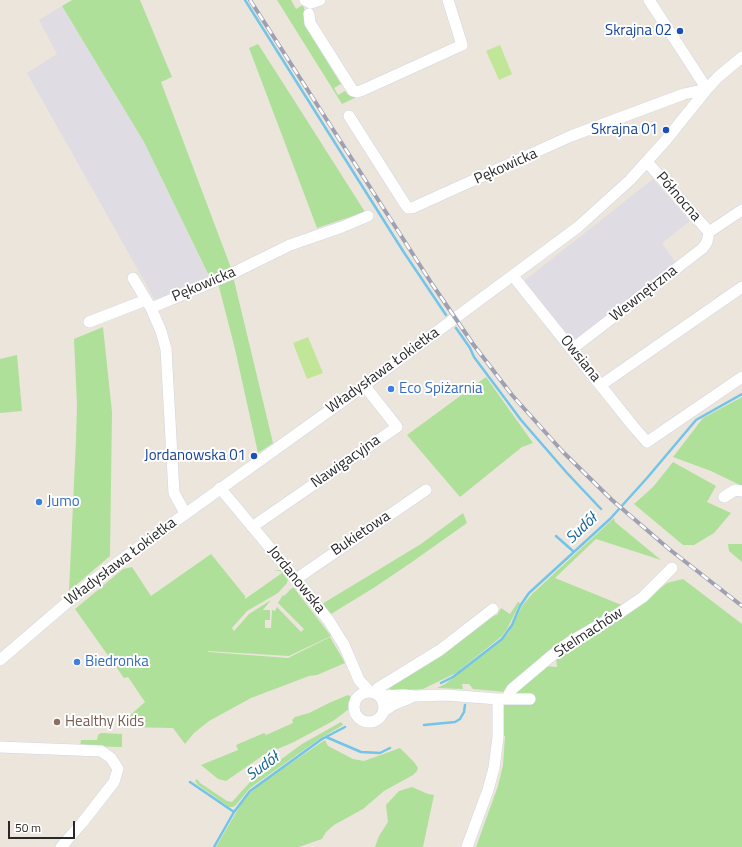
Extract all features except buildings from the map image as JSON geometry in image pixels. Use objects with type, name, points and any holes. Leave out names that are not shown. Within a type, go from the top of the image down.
[{"type":"street","points":[[304,0],[311,4],[320,0]]},
{"type":"street","points":[[309,14],[310,23],[353,91],[357,92],[462,44],[448,0]]},
{"type":"street","points":[[649,0],[706,89]]},
{"type":"street","name":"Władysława Łokietka","points":[[0,660],[91,582],[364,385],[513,276],[590,217],[620,190],[647,162],[706,89],[742,57]]},
{"type":"street","name":"Pękowicka","points":[[349,116],[405,204],[408,208],[412,208],[571,136],[684,94],[706,89]]},
{"type":"street","name":"Północna","points":[[647,162],[709,232]]},
{"type":"street","points":[[709,232],[742,210]]},
{"type":"street","name":"Pękowicka","points":[[89,322],[148,304],[229,275],[290,245],[342,227],[368,216]]},
{"type":"street","name":"Wewnętrzna","points":[[572,349],[703,248],[707,242],[709,232]]},
{"type":"street","name":"Owsiana","points":[[513,276],[647,442],[742,377]]},
{"type":"street","points":[[133,278],[161,331],[166,349],[174,493],[185,513]]},
{"type":"street","points":[[602,386],[742,287]]},
{"type":"street","name":"Nawigacyjna","points":[[252,527],[396,427],[364,385]]},
{"type":"street","name":"Jordanowska","points":[[220,488],[330,621],[344,645],[359,680],[371,694]]},
{"type":"street","name":"Bukietowa","points":[[296,579],[426,490]]},
{"type":"street","points":[[724,497],[735,490],[742,491]]},
{"type":"street","name":"Stelmachów","points":[[503,699],[512,689],[570,642],[643,597],[672,568]]},
{"type":"street","points":[[415,696],[393,705],[384,711],[376,721],[371,722],[361,720],[357,717],[353,708],[354,703],[371,694],[378,688],[440,650],[494,609]]},
{"type":"street","points":[[371,694],[415,696],[446,695],[503,699],[530,699]]},
{"type":"street","points":[[371,694],[384,703],[384,711]]},
{"type":"street","points":[[467,847],[488,790],[494,768],[503,699]]},
{"type":"street","points":[[0,747],[101,751],[111,758],[118,769],[114,782],[61,847]]},
{"type":"shaded area","points":[[62,6],[144,142],[209,277],[155,300],[27,73],[57,54],[39,20]]},
{"type":"shaded area","points":[[653,179],[690,221],[662,243],[678,266],[572,341],[524,281]]},
{"type":"green space","points":[[72,0],[140,0],[172,77],[161,82],[231,268],[211,280],[144,142],[62,6]]},
{"type":"green space","points":[[277,0],[291,0],[296,9],[303,5],[312,37],[341,84],[334,88],[338,95],[345,91],[348,95],[351,94],[359,96],[342,104]]},
{"type":"green space","points":[[258,44],[365,212],[317,228],[249,48]]},
{"type":"green space","points":[[500,45],[512,74],[499,80],[486,51]]},
{"type":"green space","points":[[233,276],[273,443],[258,453],[235,349],[218,283]]},
{"type":"green space","points":[[103,327],[112,412],[110,556],[69,591],[77,405],[74,339]]},
{"type":"green space","points":[[308,337],[323,373],[307,379],[293,343]]},
{"type":"green space","points":[[17,355],[22,411],[0,413],[0,359]]},
{"type":"green space","points":[[486,377],[533,443],[522,447],[460,497],[407,435]]},
{"type":"green space","points":[[742,397],[742,486],[711,471],[673,457],[703,418]]},
{"type":"green space","points":[[673,462],[716,486],[707,502],[731,513],[714,533],[694,545],[683,545],[634,504],[653,487]]},
{"type":"green space","points":[[463,513],[467,523],[375,587],[331,614],[322,604],[421,544]]},
{"type":"green space","points":[[614,518],[615,522],[661,560],[596,539],[555,578],[624,606],[506,692],[473,689],[469,684],[462,684],[463,689],[437,688],[445,684],[501,641],[509,632],[522,606],[532,594]]},
{"type":"green space","points":[[728,544],[742,544],[742,562],[729,551]]},
{"type":"green space","points":[[211,554],[245,596],[245,599],[282,573],[280,571],[273,570],[281,570],[288,579],[287,583],[278,593],[247,611],[232,628],[234,631],[249,614],[271,600],[263,610],[270,610],[270,620],[265,620],[265,628],[271,628],[272,610],[275,611],[277,607],[301,632],[304,629],[278,603],[283,595],[284,596],[292,588],[294,588],[331,636],[289,656],[207,651],[288,658],[330,637],[345,663],[317,675],[309,676],[251,698],[209,721],[194,733],[185,744],[173,728],[124,727],[127,718],[145,702],[128,677],[124,678],[75,609],[123,569],[132,567],[151,596]]},
{"type":"green space","points":[[683,579],[742,624],[742,847],[476,847],[498,786],[503,765],[505,736],[501,735],[503,706],[510,696],[541,666],[557,667],[556,657],[649,597],[667,583]]},
{"type":"green space","points":[[518,602],[520,603],[502,636],[456,673],[423,689],[391,690],[388,687],[490,616],[497,615],[501,608],[510,614]]},
{"type":"green space","points":[[348,695],[353,698],[349,709],[333,721],[292,743],[265,754],[226,781],[218,779],[201,765],[238,750],[236,745],[264,733],[266,735],[293,723],[292,720],[295,717],[309,713]]},
{"type":"green space","points":[[341,722],[343,725],[318,740],[250,788],[233,807],[229,807],[198,785],[195,781],[197,779],[200,783],[227,801],[232,802],[250,782],[302,744]]},
{"type":"green space","points":[[101,733],[122,734],[122,747],[80,746],[81,740],[97,740],[98,735]]},
{"type":"green space","points":[[325,740],[328,746],[353,759],[364,761],[400,748],[418,768],[413,775],[384,791],[363,809],[334,825],[326,832],[322,839],[299,847],[216,847],[241,804],[258,785]]},
{"type":"green space","points":[[412,787],[434,795],[423,847],[375,847],[379,836],[388,822],[386,805],[399,791]]},
{"type":"waterway","points":[[245,0],[403,251],[446,315]]},
{"type":"waterway","points":[[456,328],[470,348],[474,357],[521,420],[567,473],[601,509]]},
{"type":"waterway","name":"Sudół","points":[[441,683],[453,677],[502,639],[512,625],[520,606],[529,593],[610,519],[696,420],[742,394]]},
{"type":"waterway","points":[[556,536],[574,552]]},
{"type":"waterway","points":[[424,725],[455,722],[460,719],[464,712],[465,705]]},
{"type":"waterway","name":"Sudół","points":[[214,847],[234,812],[250,791],[322,739],[345,727]]},
{"type":"waterway","points":[[326,737],[361,752],[380,753],[390,748]]},
{"type":"waterway","points":[[190,782],[234,812]]},
{"type":"railway","points":[[250,0],[432,284],[473,344],[512,395],[563,452],[612,500],[669,549],[742,606]]},
{"type":"place","name":"Skrajna 02","points":[[680,31]]},
{"type":"place","name":"Skrajna 01","points":[[666,130]]},
{"type":"place","name":"Eco Spiżarnia","points":[[391,389]]},
{"type":"place","name":"Jordanowska 01","points":[[254,456]]},
{"type":"place","name":"Jumo","points":[[39,502]]},
{"type":"place","name":"Biedronka","points":[[77,662]]},
{"type":"place","name":"Healthy Kids","points":[[57,722]]}]
